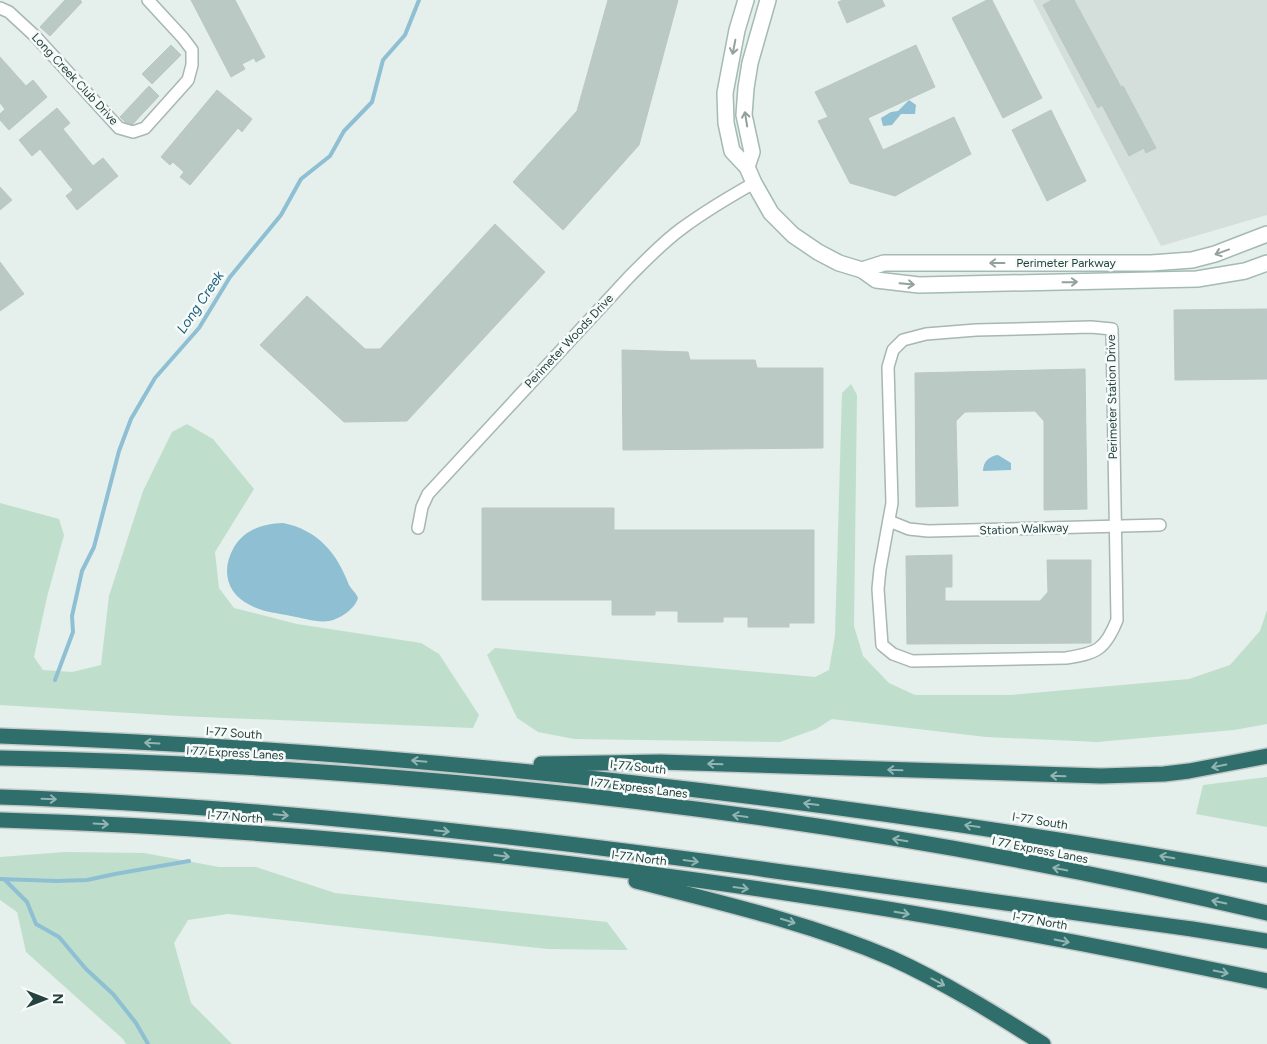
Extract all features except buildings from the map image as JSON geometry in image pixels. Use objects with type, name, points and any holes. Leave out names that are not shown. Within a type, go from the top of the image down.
[{"type":"highway","name":"I-77 South","points":[[0,736],[280,751],[467,766],[662,785],[851,809],[1071,841],[1267,875]]},
{"type":"highway","points":[[467,766],[660,762],[1101,776],[1189,772],[1267,756]]},
{"type":"highway","name":"I 77 Express Lanes","points":[[0,758],[190,765],[307,772],[465,785],[642,803],[818,827],[995,857],[1142,885],[1267,913]]},
{"type":"highway","points":[[0,797],[95,801],[258,812],[545,842],[1267,941]]},
{"type":"highway","name":"I-77 North","points":[[0,820],[174,828],[340,840],[572,864],[903,913],[1124,952],[1267,981]]},
{"type":"highway","points":[[572,864],[764,914],[862,946],[957,992],[1043,1044]]},
{"type":"street","name":"Long Creek Club Drive","points":[[0,8],[9,12],[36,36],[119,128],[133,132],[145,128],[188,80],[192,65],[192,50],[184,38],[148,0]]},
{"type":"street","name":"Perimeter Parkway","points":[[746,0],[725,93],[726,123],[732,151],[747,167],[771,213],[793,235],[818,252],[839,263],[862,270],[876,280],[919,285],[1188,279],[1245,271],[1263,264]]},
{"type":"street","points":[[747,167],[752,152],[744,115],[746,88],[750,62],[768,0]]},
{"type":"street","name":"Perimeter Woods Drive","points":[[418,528],[422,507],[428,494],[629,277],[657,249],[680,230],[708,210],[754,183]]},
{"type":"street","name":"Perimeter Parkway","points":[[862,270],[884,263],[1151,263],[1192,260],[1215,254],[1267,234]]},
{"type":"street","name":"Perimeter Station Drive","points":[[1091,327],[1112,329],[1116,527],[1117,620],[1110,637],[1100,648],[1086,654],[1066,658],[912,661],[893,654],[882,645],[878,589],[892,503],[888,367],[893,350],[903,340],[926,334],[976,330],[1091,327]]},
{"type":"street","name":"Station Walkway","points":[[889,521],[909,529],[928,531],[1160,526]]},
{"type":"shaded area","points":[[1033,0],[1267,0],[1267,215],[1161,246]]},
{"type":"green space","points":[[851,384],[857,395],[854,626],[863,656],[889,683],[915,695],[1011,695],[1189,679],[1230,665],[1260,631],[1267,610],[1267,724],[1234,730],[1097,742],[986,737],[832,719],[816,729],[780,742],[574,739],[538,732],[517,718],[487,655],[495,648],[815,677],[829,670],[835,635],[842,393]]},
{"type":"green space","points":[[187,424],[213,439],[254,489],[215,552],[219,588],[234,608],[297,624],[421,643],[439,654],[479,715],[473,728],[179,716],[0,705],[0,503],[59,519],[64,535],[47,597],[34,657],[43,670],[72,672],[101,665],[109,596],[143,491],[172,432]]},
{"type":"green space","points":[[1267,777],[1267,827],[1196,814],[1203,785]]},
{"type":"green space","points":[[65,852],[144,853],[219,867],[256,867],[335,893],[607,922],[628,950],[548,949],[228,914],[188,920],[174,943],[191,1003],[232,1044],[126,1044],[123,1039],[26,952],[17,912],[0,900],[0,857]]},
{"type":"water","points":[[909,100],[916,105],[915,114],[901,114],[892,125],[883,126],[881,118],[891,112],[898,111]]},
{"type":"water","points":[[998,455],[1011,463],[1011,470],[983,471],[987,460]]},
{"type":"water","points":[[283,523],[295,526],[316,537],[339,563],[349,585],[358,598],[354,606],[346,613],[329,621],[315,621],[270,612],[242,600],[231,587],[228,580],[228,564],[238,541],[249,532],[262,526]]},
{"type":"waterway","name":"Long Creek","points":[[55,680],[73,632],[72,616],[82,571],[94,547],[119,451],[131,419],[155,378],[199,328],[230,277],[281,215],[301,179],[330,156],[344,131],[372,102],[383,60],[405,35],[419,0]]},
{"type":"waterway","points":[[0,879],[87,880],[189,861]]},
{"type":"waterway","points":[[4,879],[27,902],[36,924],[59,937],[86,969],[113,994],[136,1023],[148,1044]]}]
